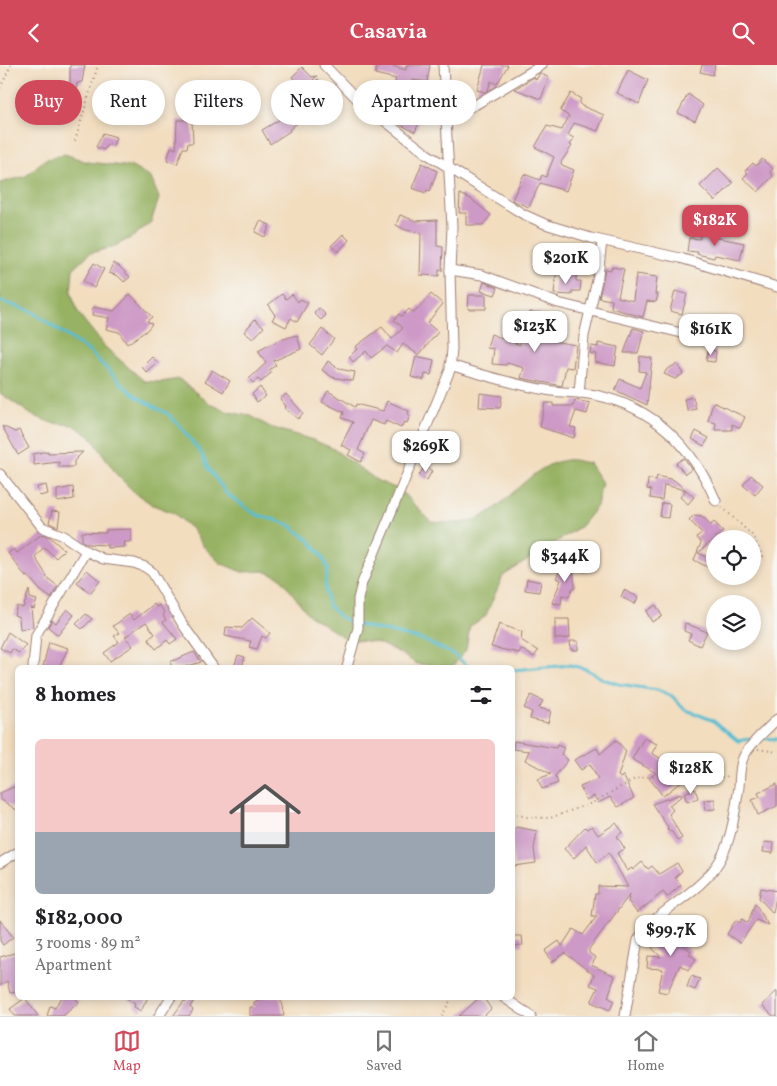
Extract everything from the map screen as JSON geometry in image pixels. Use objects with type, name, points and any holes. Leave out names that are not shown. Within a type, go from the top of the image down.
[{"type":"street","points":[[324,65],[358,100],[427,154],[530,217],[545,224],[602,241],[680,258],[777,287]]},
{"type":"street","points":[[443,65],[444,80]]},
{"type":"street","points":[[476,103],[542,65]]},
{"type":"street","points":[[348,665],[359,623],[358,599],[362,583],[442,389],[450,365],[452,349],[450,270],[452,227],[446,125]]},
{"type":"street","points":[[579,393],[584,336],[602,241]]},
{"type":"street","points":[[450,270],[482,275],[558,303],[706,339]]},
{"type":"street","points":[[450,365],[501,381],[596,396],[637,410],[663,427],[687,450],[704,474],[716,501]]},
{"type":"street","points":[[0,474],[42,527],[64,536],[86,551],[103,559],[145,567],[152,572],[183,625],[212,665]]},
{"type":"street","points":[[33,665],[36,635],[86,551]]},
{"type":"street","points":[[625,1016],[638,940],[644,930],[708,879],[721,858],[734,821],[742,759],[749,748],[774,722]]},
{"type":"street","points":[[0,863],[15,854]]},
{"type":"street","points":[[159,1016],[169,1000]]},
{"type":"street","points":[[507,1000],[531,1016]]},
{"type":"path","points":[[0,88],[11,65]]},
{"type":"path","points":[[75,141],[98,65]]},
{"type":"path","points":[[716,501],[752,535],[765,561]]},
{"type":"path","points":[[749,748],[777,752]]},
{"type":"path","points":[[515,814],[526,817],[550,818],[592,803],[635,779],[660,775],[686,781],[740,775]]},
{"type":"path","points":[[442,1016],[450,1000]]},
{"type":"green space","points":[[65,154],[87,162],[132,167],[151,178],[159,198],[151,222],[134,236],[113,247],[90,253],[73,269],[71,292],[78,313],[105,347],[144,381],[161,382],[179,379],[209,403],[229,412],[251,416],[270,427],[332,448],[378,481],[400,490],[431,522],[460,523],[477,519],[489,513],[541,469],[553,463],[566,460],[589,463],[602,483],[597,506],[581,526],[503,576],[485,617],[470,626],[466,650],[454,665],[417,664],[398,652],[376,642],[346,639],[308,614],[280,577],[264,571],[242,572],[220,563],[204,547],[192,529],[174,513],[153,505],[135,493],[117,475],[92,438],[74,425],[52,423],[32,415],[0,393],[0,183],[26,176],[44,160]]},
{"type":"building","points":[[70,65],[85,65],[82,82],[82,80],[70,80]]},
{"type":"building","points":[[378,65],[389,65],[406,70],[406,65],[430,65],[427,80],[396,80],[375,74]]},
{"type":"building","points":[[484,65],[508,65],[497,84],[491,81],[488,90],[485,92],[477,90]]},
{"type":"building","points":[[702,65],[715,65],[713,75],[700,72]]},
{"type":"building","points":[[302,67],[312,77],[317,76],[313,80],[295,80],[292,77]]},
{"type":"building","points":[[628,70],[648,80],[639,104],[617,93]]},
{"type":"building","points":[[540,73],[549,78],[541,99],[515,89],[534,77],[536,80]]},
{"type":"building","points":[[571,93],[581,99],[579,103],[582,106],[604,115],[598,131],[574,123],[568,135],[574,138],[570,145],[572,146],[561,162],[562,165],[574,170],[566,191],[540,183],[529,207],[513,201],[524,174],[540,180],[542,175],[546,177],[554,157],[535,147],[547,126],[562,130],[569,116],[560,111]]},
{"type":"building","points":[[688,94],[703,105],[695,121],[678,113]]},
{"type":"building","points":[[177,125],[192,125],[193,143],[188,143],[187,148],[183,148],[177,164],[167,160],[171,147],[176,149]]},
{"type":"building","points":[[271,125],[295,125],[290,131],[270,144],[262,130]]},
{"type":"building","points":[[401,125],[418,125],[415,132]]},
{"type":"building","points":[[103,133],[116,137],[113,146],[107,144],[104,150],[96,147]]},
{"type":"building","points":[[762,159],[773,169],[770,172],[773,176],[758,192],[743,178],[748,173],[745,171],[753,163],[756,166]]},
{"type":"building","points":[[422,163],[437,171],[430,191],[427,190],[426,193],[412,188]]},
{"type":"building","points":[[718,168],[733,183],[715,201],[700,186]]},
{"type":"building","points":[[460,194],[471,199],[491,215],[483,225],[466,225],[466,213],[459,213]]},
{"type":"building","points":[[400,215],[416,221],[437,220],[437,246],[443,247],[442,271],[439,270],[439,276],[420,275],[421,233],[406,230],[396,225]]},
{"type":"building","points":[[260,221],[270,225],[265,237],[255,232]]},
{"type":"building","points":[[700,232],[714,233],[714,237],[744,243],[740,260],[715,255],[714,258],[697,254],[698,252],[687,251],[689,238],[700,239]]},
{"type":"building","points":[[343,234],[349,240],[338,252],[331,246]]},
{"type":"building","points":[[94,263],[104,269],[94,288],[83,281]]},
{"type":"building","points":[[113,263],[130,277],[124,282],[118,276],[109,273]]},
{"type":"building","points":[[612,267],[624,269],[618,297],[633,301],[636,274],[657,277],[655,294],[658,294],[656,302],[647,301],[643,317],[611,308],[612,300],[599,298],[605,269],[611,270]]},
{"type":"building","points":[[556,274],[576,275],[576,281],[581,281],[580,291],[572,291],[572,295],[554,294]]},
{"type":"building","points":[[484,282],[498,288],[495,295],[481,291]]},
{"type":"building","points":[[675,291],[687,294],[682,314],[670,311]]},
{"type":"building","points":[[130,294],[152,317],[147,321],[152,324],[146,331],[127,344],[119,332],[106,329],[109,318],[92,315],[93,307],[114,311]]},
{"type":"building","points":[[282,294],[286,299],[292,294],[298,302],[300,299],[308,303],[297,322],[291,318],[286,327],[272,320],[275,315],[268,305]]},
{"type":"building","points":[[431,294],[443,304],[427,323],[438,332],[419,355],[403,344],[397,353],[387,346],[371,358],[366,351],[353,362],[349,357],[357,349],[355,347],[382,327],[392,339],[403,328],[394,320],[399,314],[402,316],[409,309],[414,313]]},
{"type":"building","points":[[469,295],[486,295],[486,309],[468,309]]},
{"type":"building","points":[[319,308],[326,315],[321,320],[314,313]]},
{"type":"building","points":[[530,312],[541,313],[540,320],[549,321],[546,340],[576,345],[573,368],[566,367],[562,386],[521,378],[524,368],[507,363],[506,365],[492,364],[494,349],[487,348],[491,334],[520,345],[523,322],[529,322]]},
{"type":"building","points":[[255,319],[264,327],[253,339],[244,332]]},
{"type":"building","points":[[695,319],[709,321],[707,331],[693,329]]},
{"type":"building","points":[[633,328],[644,331],[638,353],[624,353]]},
{"type":"building","points":[[322,329],[334,339],[322,355],[310,345]]},
{"type":"building","points":[[297,335],[301,349],[273,361],[276,365],[269,370],[271,373],[261,382],[258,379],[253,383],[249,379],[266,363],[258,351],[277,341]]},
{"type":"building","points":[[598,343],[618,347],[615,366],[595,362],[596,354],[590,353],[591,346],[598,347]]},
{"type":"building","points":[[708,350],[716,351],[715,362],[706,361]]},
{"type":"building","points":[[416,356],[434,360],[431,375],[425,374],[424,380],[411,377]]},
{"type":"building","points":[[640,356],[652,358],[647,405],[615,390],[620,379],[640,388],[646,372],[639,371]]},
{"type":"building","points":[[152,357],[158,363],[147,373],[142,367]]},
{"type":"building","points":[[328,361],[339,369],[355,372],[353,381],[332,377],[322,370]]},
{"type":"building","points":[[677,364],[683,374],[675,379],[664,374],[667,369]]},
{"type":"building","points":[[212,370],[230,381],[223,392],[205,381]]},
{"type":"building","points":[[260,387],[266,396],[257,402],[252,394]]},
{"type":"building","points":[[328,391],[355,407],[356,404],[383,411],[387,401],[409,411],[408,415],[410,416],[407,423],[404,422],[401,428],[386,421],[384,425],[371,420],[358,450],[365,454],[361,462],[348,455],[351,450],[341,445],[353,422],[342,418],[344,412],[322,402]]},
{"type":"building","points":[[480,393],[502,396],[500,408],[479,407]]},
{"type":"building","points":[[286,394],[303,413],[298,419],[284,408],[286,406],[280,399]]},
{"type":"building","points":[[693,397],[696,409],[688,411],[684,399]]},
{"type":"building","points":[[575,400],[590,403],[587,414],[576,411],[570,427],[576,428],[574,438],[540,427],[545,403],[553,403],[553,406],[573,406]]},
{"type":"building","points":[[713,402],[745,417],[740,428],[732,424],[732,430],[715,430],[716,423],[708,421]]},
{"type":"building","points":[[2,426],[15,432],[19,430],[29,448],[18,455]]},
{"type":"building","points":[[696,431],[709,438],[704,446],[692,439]]},
{"type":"building","points":[[48,451],[48,453],[83,452],[74,461],[74,467],[59,467],[59,462],[34,465],[33,454]]},
{"type":"building","points":[[684,458],[692,469],[685,474],[676,463]]},
{"type":"building","points":[[425,466],[432,471],[427,480],[419,475]]},
{"type":"building","points":[[751,475],[763,485],[755,495],[743,485]]},
{"type":"building","points":[[657,476],[674,480],[686,490],[664,485],[662,500],[650,498],[651,490],[647,489],[648,479],[656,480]]},
{"type":"building","points":[[46,485],[48,494],[39,496],[37,487]]},
{"type":"building","points":[[73,487],[74,499],[57,502],[57,490]]},
{"type":"building","points":[[686,490],[694,497],[688,504],[680,497]]},
{"type":"building","points":[[662,503],[670,504],[668,518],[660,517]]},
{"type":"building","points":[[52,511],[60,512],[58,527],[49,523]]},
{"type":"building","points":[[694,515],[702,516],[711,525],[714,522],[722,530],[706,530],[706,546],[698,553],[706,556],[706,566],[694,560],[701,543],[696,537],[702,533],[689,520]]},
{"type":"building","points":[[131,529],[131,542],[124,542],[125,547],[107,548],[107,545],[87,544],[82,541],[82,532],[106,533],[106,530]]},
{"type":"building","points":[[42,534],[50,537],[64,550],[56,558],[44,547],[35,557],[46,577],[58,586],[51,598],[41,591],[28,576],[26,577],[8,553],[14,549],[17,553]]},
{"type":"building","points":[[581,560],[589,565],[585,572],[577,567]]},
{"type":"building","points":[[564,562],[573,567],[575,588],[572,589],[569,597],[562,595],[561,604],[552,603],[561,580],[556,578]]},
{"type":"building","points":[[87,570],[100,581],[90,593],[77,582]]},
{"type":"building","points":[[527,579],[541,582],[539,592],[525,590]]},
{"type":"building","points":[[29,590],[30,598],[37,600],[34,609],[31,608],[33,627],[20,629],[19,617],[14,615],[17,606],[23,608]]},
{"type":"building","points":[[624,590],[638,597],[635,604],[621,597]]},
{"type":"building","points":[[154,604],[156,607],[159,605],[165,613],[163,615],[166,620],[163,622],[177,639],[170,644],[167,640],[156,649],[148,639],[155,634],[146,622],[125,637],[133,646],[110,661],[104,653],[119,642],[114,636],[119,633],[113,626],[130,614],[134,620]]},
{"type":"building","points":[[656,605],[662,616],[652,622],[646,611]]},
{"type":"building","points":[[67,609],[74,615],[58,635],[48,627],[52,620],[56,623]]},
{"type":"building","points":[[86,614],[92,619],[82,629],[76,624]]},
{"type":"building","points":[[252,618],[270,633],[266,638],[262,636],[257,649],[249,647],[251,641],[225,636],[226,627],[242,628]]},
{"type":"building","points":[[555,619],[569,619],[570,638],[555,639]]},
{"type":"building","points":[[685,623],[706,632],[706,634],[700,646],[688,640],[691,634],[684,631]]},
{"type":"building","points":[[499,624],[522,632],[521,640],[538,651],[534,657],[521,649],[519,653],[491,647]]},
{"type":"building","points":[[8,632],[26,645],[19,653],[12,649],[10,653],[0,648]]},
{"type":"building","points":[[570,641],[578,641],[578,650],[571,650]]},
{"type":"building","points":[[49,642],[68,648],[60,665],[43,665]]},
{"type":"building","points":[[194,652],[201,662],[191,665],[171,665],[170,662]]},
{"type":"building","points":[[238,655],[245,657],[243,665],[235,665]]},
{"type":"building","points":[[531,695],[543,701],[539,708],[551,711],[548,723],[530,719],[532,712],[524,708]]},
{"type":"building","points":[[644,738],[657,744],[652,753],[667,763],[670,760],[680,769],[676,773],[682,781],[663,796],[649,778],[656,773],[632,759]]},
{"type":"building","points":[[616,740],[626,751],[618,776],[621,778],[623,775],[634,798],[618,807],[610,797],[598,803],[594,796],[586,800],[580,787],[598,779],[590,764],[581,770],[574,760],[597,748],[600,754]]},
{"type":"building","points":[[515,741],[556,748],[557,745],[564,748],[561,754],[568,760],[555,776],[558,783],[542,789],[538,779],[551,774],[525,760],[529,751],[515,749]]},
{"type":"building","points":[[777,784],[777,806],[758,815],[752,800],[760,797],[758,793]]},
{"type":"building","points":[[15,786],[15,809],[0,799],[0,793]]},
{"type":"building","points":[[695,789],[698,798],[687,802],[684,793]]},
{"type":"building","points":[[681,794],[682,796],[669,805],[673,810],[669,814],[682,838],[678,841],[672,832],[667,830],[668,827],[652,804]]},
{"type":"building","points":[[715,799],[715,809],[705,810],[704,800]]},
{"type":"building","points":[[616,823],[623,832],[617,836],[625,849],[617,853],[627,871],[632,868],[633,870],[642,862],[648,869],[652,866],[659,874],[677,863],[682,871],[675,877],[681,885],[667,897],[663,892],[637,913],[628,901],[630,894],[589,949],[589,953],[596,958],[591,965],[615,976],[608,997],[614,1001],[610,1010],[591,1002],[598,988],[590,985],[594,975],[565,953],[551,963],[552,961],[545,951],[559,941],[562,946],[573,929],[583,935],[597,916],[592,916],[595,894],[598,894],[598,886],[628,887],[609,853],[597,862],[586,845],[574,858],[564,849],[585,827],[587,829],[592,826],[598,835]]},
{"type":"building","points":[[516,827],[537,831],[534,849],[536,863],[515,866]]},
{"type":"building","points":[[764,842],[774,843],[773,853],[763,852]]},
{"type":"building","points":[[761,888],[777,891],[773,913],[759,898]]},
{"type":"building","points":[[755,903],[768,925],[756,920],[740,943],[727,934],[736,920],[740,923],[742,919],[748,923]]},
{"type":"building","points":[[0,920],[13,937],[3,945],[0,941]]},
{"type":"building","points":[[677,923],[687,939],[680,943],[691,951],[689,954],[696,959],[688,970],[680,965],[667,993],[658,991],[663,969],[647,968],[648,956],[661,957],[652,948]]},
{"type":"building","points":[[515,936],[522,936],[523,945],[515,946]]},
{"type":"building","points":[[15,953],[15,992],[10,993],[7,981],[0,986],[0,957]]},
{"type":"building","points":[[691,976],[700,979],[695,990],[687,987]]},
{"type":"building","points":[[777,991],[777,1016],[773,1016],[762,1005]]},
{"type":"building","points":[[22,1000],[26,1000],[38,1016],[15,1016],[10,1009]]},
{"type":"building","points":[[59,1000],[77,1000],[79,1002],[63,1016],[47,1016],[50,1006],[55,1008]]},
{"type":"building","points":[[129,1000],[146,1000],[141,1011],[134,1007],[135,1004]]},
{"type":"building","points":[[188,1000],[194,1000],[190,1007],[193,1010],[189,1016],[173,1016],[184,1001]]},
{"type":"building","points":[[257,1000],[281,1000],[284,1016],[250,1016],[250,1007],[254,1007],[254,1003]]},
{"type":"building","points":[[477,1000],[485,1000],[491,1009],[484,1016],[459,1016]]},
{"type":"waterway","points":[[0,301],[31,311],[90,352],[126,388],[139,398],[168,414],[180,426],[201,453],[208,468],[227,494],[255,514],[288,524],[309,540],[321,554],[328,569],[325,586],[328,605],[340,617],[355,624],[423,640],[455,655],[466,665]]},
{"type":"waterway","points":[[515,670],[570,665],[586,669],[603,679],[619,684],[657,690],[672,696],[684,709],[712,720],[738,741],[754,738]]},
{"type":"waterway","points":[[760,738],[777,739]]}]
